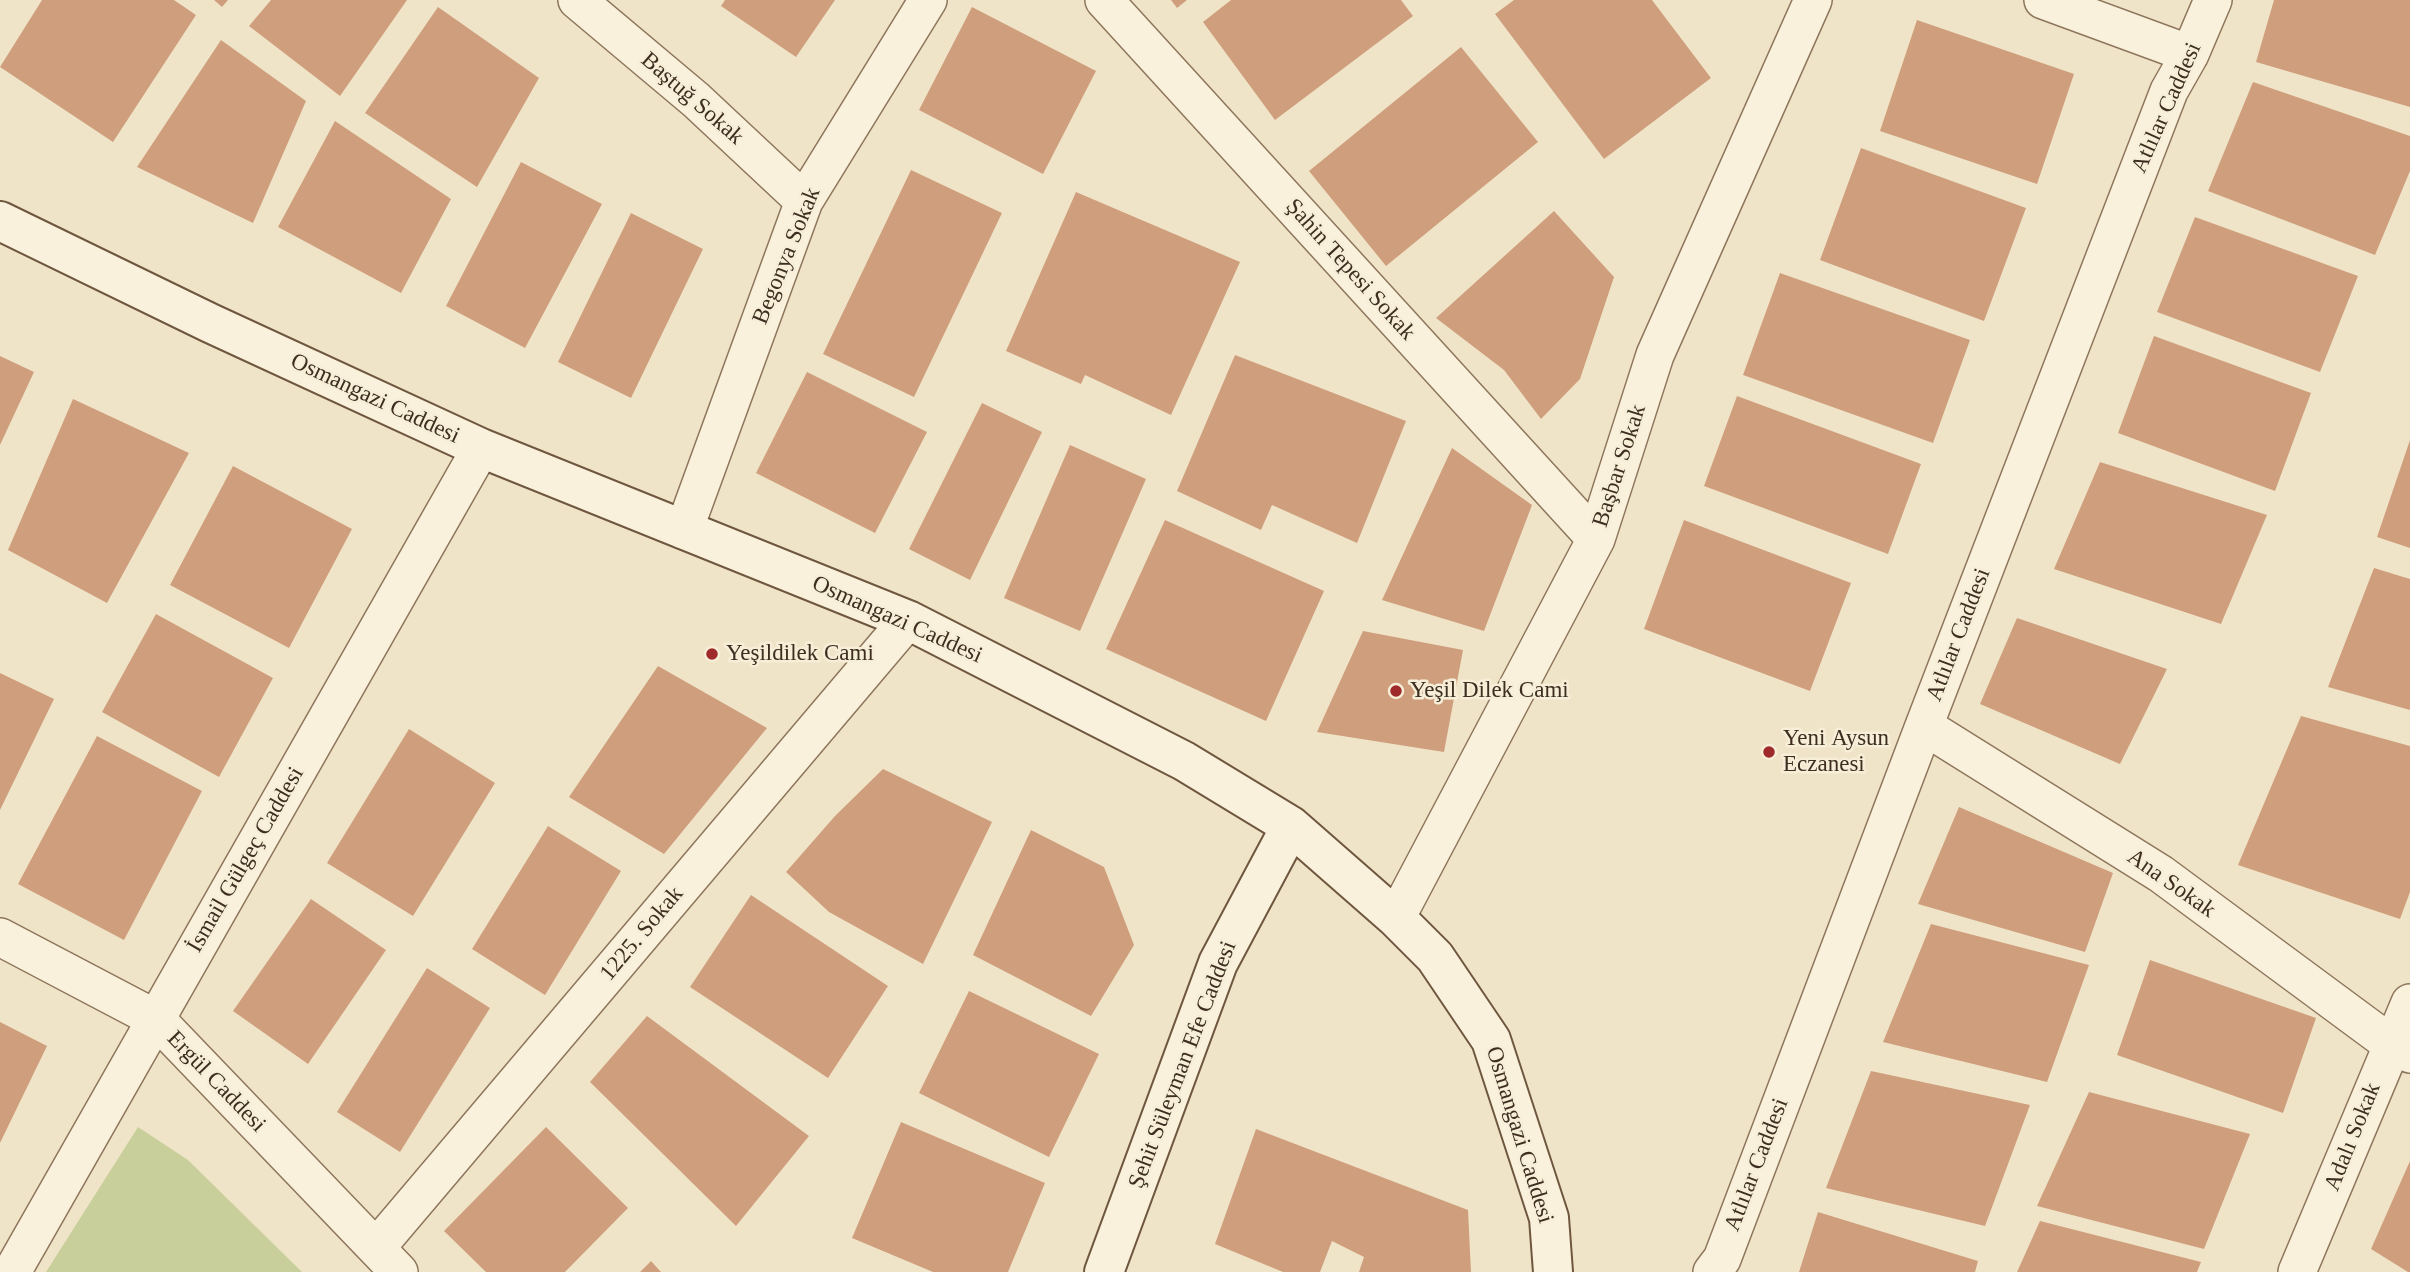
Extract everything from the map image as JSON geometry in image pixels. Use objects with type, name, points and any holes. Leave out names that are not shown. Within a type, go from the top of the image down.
[{"type":"main road","name":"Osmangazi Caddesi","points":[[0,221],[210,323],[481,448],[908,620],[1184,761],[1291,826],[1396,918],[1435,957],[1491,1040],[1549,1218],[1553,1272]]},
{"type":"main road","name":"Şehit Süleyman Efe Caddesi","points":[[1104,1272],[1219,963],[1291,826]]},
{"type":"street","name":"Baştuğ Sokak","points":[[577,0],[696,100],[804,201]]},
{"type":"street","name":"Begonya Sokak","points":[[684,530],[804,201],[928,0]]},
{"type":"street","name":"Şahin Tepesi Sokak","points":[[1104,0],[1596,539]]},
{"type":"street","name":"Başbar Sokak","points":[[1396,918],[1596,539],[1655,355],[1813,0]]},
{"type":"street","points":[[2043,0],[2190,54]]},
{"type":"street","name":"Atlılar Caddesi","points":[[1712,1272],[1722,1259],[2169,92],[2190,54],[2213,0]]},
{"type":"street","name":"İsmail Gülgeç Caddesi","points":[[12,1272],[481,448]]},
{"type":"street","name":"1225. Sokak","points":[[388,1260],[908,620]]},
{"type":"street","name":"Ana Sokak","points":[[1924,726],[2161,874],[2401,1049]]},
{"type":"street","name":"Ergül Caddesi","points":[[0,937],[156,1019],[388,1260]]},
{"type":"street","name":"Adalı Sokak","points":[[2297,1272],[2401,1049],[2410,1003]]},
{"type":"green space","points":[[138,1127],[188,1160],[302,1272],[46,1272]]},
{"type":"building","points":[[42,0],[174,0],[196,15],[113,142],[0,67]]},
{"type":"building","points":[[214,0],[228,0],[222,7]]},
{"type":"building","points":[[271,0],[407,0],[340,96],[249,26]]},
{"type":"building","points":[[725,0],[835,0],[796,57],[721,6]]},
{"type":"building","points":[[1171,0],[1187,0],[1177,8]]},
{"type":"building","points":[[1231,0],[1401,0],[1413,16],[1275,120],[1203,22]]},
{"type":"building","points":[[1514,0],[1652,0],[1711,78],[1604,159],[1495,14]]},
{"type":"building","points":[[2274,0],[2410,0],[2410,107],[2256,62]]},
{"type":"building","points":[[438,7],[539,78],[477,187],[365,113]]},
{"type":"building","points":[[972,7],[1096,71],[1043,174],[919,110]]},
{"type":"building","points":[[1917,20],[2074,74],[2037,184],[1880,131]]},
{"type":"building","points":[[221,40],[306,101],[253,223],[137,167]]},
{"type":"building","points":[[1461,47],[1538,142],[1386,266],[1309,171]]},
{"type":"building","points":[[2253,82],[2410,136],[2410,171],[2375,255],[2208,191]]},
{"type":"building","points":[[335,121],[451,199],[401,293],[278,227]]},
{"type":"building","points":[[1861,148],[2026,208],[1984,321],[1820,260]]},
{"type":"building","points":[[521,162],[602,204],[525,348],[446,306]]},
{"type":"building","points":[[911,170],[1002,213],[914,397],[823,354]]},
{"type":"building","points":[[1076,192],[1240,262],[1171,415],[1085,375],[1081,384],[1006,351]]},
{"type":"building","points":[[1554,211],[1614,277],[1580,379],[1541,419],[1504,370],[1436,318]]},
{"type":"building","points":[[631,213],[703,249],[631,398],[558,362]]},
{"type":"building","points":[[2195,217],[2358,276],[2320,372],[2157,312]]},
{"type":"building","points":[[1780,273],[1970,340],[1933,443],[1743,375]]},
{"type":"building","points":[[2154,336],[2311,393],[2275,491],[2118,433]]},
{"type":"building","points":[[1235,355],[1406,421],[1357,543],[1272,505],[1261,530],[1177,491]]},
{"type":"building","points":[[0,356],[34,372],[0,445]]},
{"type":"building","points":[[807,372],[927,432],[875,533],[756,473]]},
{"type":"building","points":[[1737,396],[1921,464],[1888,554],[1704,486]]},
{"type":"building","points":[[73,399],[189,453],[107,603],[8,550]]},
{"type":"building","points":[[982,403],[1042,432],[970,580],[909,549]]},
{"type":"building","points":[[2410,440],[2410,548],[2377,537]]},
{"type":"building","points":[[1070,445],[1146,479],[1080,631],[1004,598]]},
{"type":"building","points":[[1452,448],[1532,505],[1484,631],[1382,600]]},
{"type":"building","points":[[2100,462],[2267,515],[2221,624],[2054,569]]},
{"type":"building","points":[[233,466],[352,529],[289,648],[170,585]]},
{"type":"building","points":[[1165,520],[1324,591],[1266,721],[1106,649]]},
{"type":"building","points":[[1684,520],[1851,583],[1810,691],[1644,629]]},
{"type":"building","points":[[2374,568],[2410,579],[2410,710],[2328,687]]},
{"type":"building","points":[[156,614],[273,678],[219,777],[102,712]]},
{"type":"building","points":[[2017,618],[2167,669],[2120,764],[1980,704]]},
{"type":"building","name":"Yeşil Dilek Cami","points":[[1363,631],[1463,650],[1444,752],[1317,732]]},
{"type":"building","points":[[658,666],[767,728],[664,854],[569,797]]},
{"type":"building","points":[[0,673],[54,699],[0,810]]},
{"type":"building","points":[[2301,716],[2410,746],[2410,892],[2400,919],[2238,865]]},
{"type":"building","points":[[409,729],[495,783],[413,916],[327,863]]},
{"type":"building","points":[[97,736],[202,791],[124,940],[18,884]]},
{"type":"building","points":[[883,769],[992,822],[923,964],[829,912],[786,872],[835,816]]},
{"type":"building","points":[[1959,807],[2113,873],[2085,952],[1918,904]]},
{"type":"building","points":[[548,826],[621,871],[545,995],[472,949]]},
{"type":"building","points":[[1031,830],[1104,867],[1134,945],[1091,1016],[973,955]]},
{"type":"building","points":[[751,895],[888,986],[828,1078],[690,987]]},
{"type":"building","points":[[311,899],[386,950],[308,1064],[233,1011]]},
{"type":"building","points":[[1931,924],[2089,965],[2047,1082],[1883,1042]]},
{"type":"building","points":[[2150,960],[2316,1018],[2283,1113],[2117,1055]]},
{"type":"building","points":[[427,968],[490,1008],[400,1152],[337,1112]]},
{"type":"building","points":[[969,991],[1099,1054],[1049,1157],[919,1093]]},
{"type":"building","points":[[647,1016],[809,1136],[736,1226],[590,1082]]},
{"type":"building","points":[[0,1022],[47,1046],[0,1143]]},
{"type":"building","points":[[1871,1071],[2030,1105],[1985,1226],[1826,1188]]},
{"type":"building","points":[[2089,1092],[2250,1134],[2204,1249],[2037,1206]]},
{"type":"building","points":[[901,1122],[1045,1183],[1008,1272],[933,1272],[852,1238]]},
{"type":"building","points":[[546,1127],[628,1208],[565,1272],[486,1272],[444,1231]]},
{"type":"building","points":[[1256,1129],[1468,1210],[1471,1272],[1359,1272],[1364,1257],[1332,1241],[1320,1272],[1283,1272],[1215,1244]]},
{"type":"building","points":[[2410,1161],[2410,1272],[2408,1272],[2371,1249]]},
{"type":"building","points":[[1818,1212],[1978,1261],[1975,1272],[1799,1272]]},
{"type":"building","points":[[2040,1221],[2201,1262],[2197,1272],[2017,1272]]},
{"type":"building","points":[[651,1261],[661,1272],[640,1272]]},
{"type":"place","name":"Yeşildilek Cami","points":[[712,654]]},
{"type":"place","name":"Yeşil Dilek Cami","points":[[1396,691]]},
{"type":"place","name":"Yeni Aysun Eczanesi","points":[[1769,752]]}]
